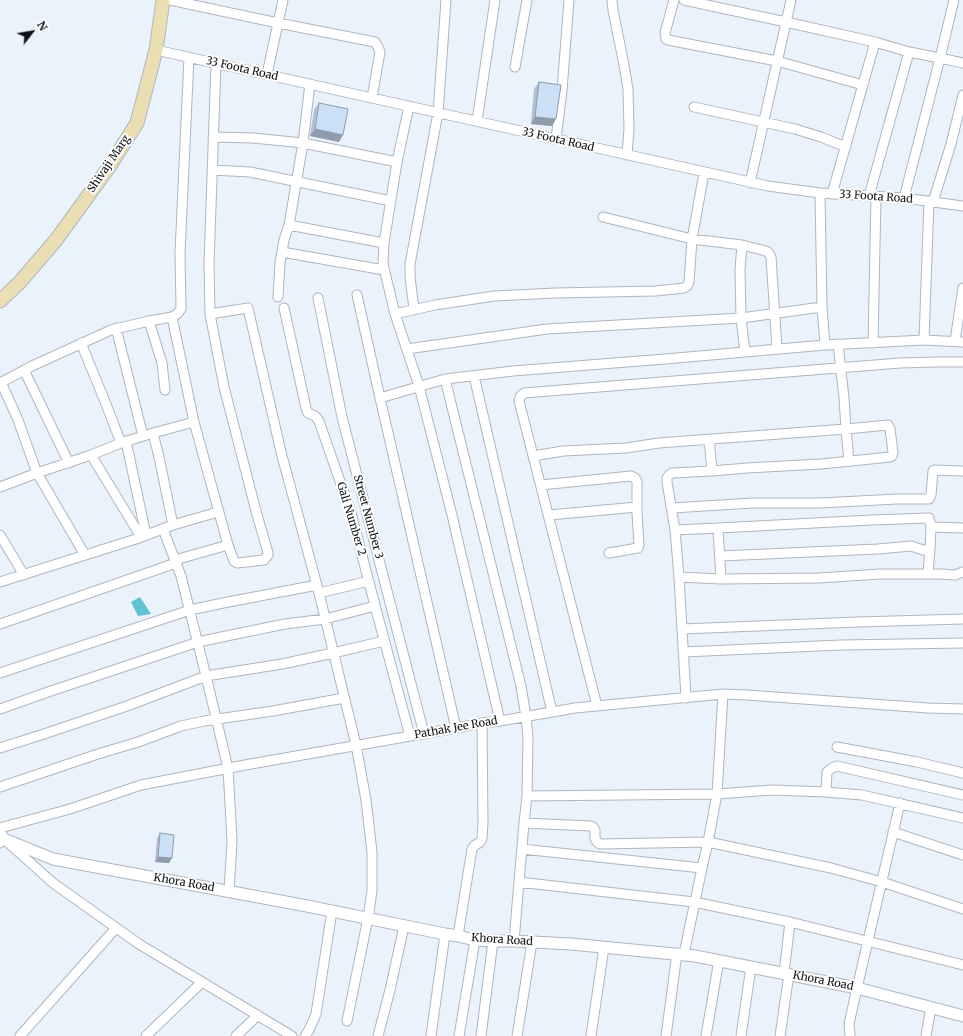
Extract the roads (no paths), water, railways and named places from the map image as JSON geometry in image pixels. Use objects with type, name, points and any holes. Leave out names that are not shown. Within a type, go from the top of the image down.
[{"type":"main road","name":"Shivaji Marg","points":[[0,301],[20,282],[56,240],[109,167],[137,123],[156,50],[163,0]]},
{"type":"street","points":[[170,0],[375,42],[380,52],[372,98]]},
{"type":"street","points":[[267,74],[283,0]]},
{"type":"street","points":[[414,309],[410,264],[438,113],[446,0]]},
{"type":"street","points":[[477,121],[495,0]]},
{"type":"street","points":[[515,67],[527,0]]},
{"type":"street","points":[[556,139],[562,90],[569,0]]},
{"type":"street","points":[[612,0],[628,89],[629,129],[627,155]]},
{"type":"street","points":[[674,0],[665,33],[666,39],[668,40],[777,61],[863,85]]},
{"type":"street","points":[[684,0],[963,63]]},
{"type":"street","points":[[750,183],[791,0]]},
{"type":"street","points":[[904,198],[954,0]]},
{"type":"street","points":[[832,194],[875,42]]},
{"type":"street","name":"33 Foota Road","points":[[156,50],[750,183],[820,193],[904,198],[963,206]]},
{"type":"street","points":[[873,343],[872,196],[909,52]]},
{"type":"street","points":[[85,555],[37,473],[18,420],[0,383],[24,370],[111,330],[172,317],[181,309],[180,253],[189,57]]},
{"type":"street","points":[[172,317],[194,422],[218,512],[234,562],[264,560],[268,553],[224,387],[210,314],[212,170],[216,63]]},
{"type":"street","points":[[278,298],[282,252],[289,225],[303,143],[310,84]]},
{"type":"street","points":[[924,340],[931,201],[951,144],[963,95]]},
{"type":"street","points":[[409,106],[397,162],[384,244],[384,270],[395,314],[419,386],[452,515],[500,721]]},
{"type":"street","points":[[694,107],[795,129],[846,147]]},
{"type":"street","points":[[213,137],[253,138],[303,143],[397,162]]},
{"type":"street","points":[[212,170],[250,172],[391,201]]},
{"type":"street","points":[[395,314],[414,309],[494,296],[655,291],[684,288],[689,282],[692,239],[704,173]]},
{"type":"street","points":[[820,193],[822,307],[825,344]]},
{"type":"street","points":[[602,217],[692,239],[742,245],[768,252],[771,257],[777,349]]},
{"type":"street","points":[[289,225],[384,244]]},
{"type":"street","points":[[742,245],[740,270],[741,318],[745,352]]},
{"type":"street","points":[[282,252],[384,270]]},
{"type":"street","points":[[380,398],[445,379],[513,371],[825,344],[924,340],[959,341],[963,288]]},
{"type":"street","points":[[357,295],[456,728]]},
{"type":"street","name":"Street Number 3","points":[[318,298],[342,417],[424,734]]},
{"type":"street","points":[[407,349],[547,329],[741,318],[822,307]]},
{"type":"street","points":[[210,314],[248,308],[281,452],[326,619],[356,745],[366,800],[372,852],[372,892],[347,1022]]},
{"type":"street","name":"Gali Number 2","points":[[284,308],[306,408],[308,413],[315,416],[318,421],[351,513],[410,736]]},
{"type":"street","points":[[149,321],[162,364],[165,390]]},
{"type":"street","points":[[116,328],[143,436]]},
{"type":"street","points":[[81,343],[123,442],[144,536]]},
{"type":"street","points":[[838,344],[849,461]]},
{"type":"street","points":[[597,706],[519,401],[520,397],[524,393],[900,363],[963,362]]},
{"type":"street","points":[[24,370],[68,463]]},
{"type":"street","points":[[474,376],[552,712]]},
{"type":"street","points":[[445,379],[521,686],[526,716],[528,738],[527,796],[514,941]]},
{"type":"street","points":[[2,484],[68,463],[123,442],[194,422]]},
{"type":"street","points":[[533,456],[563,451],[626,448],[647,444],[888,425],[890,429],[893,452],[892,456],[849,461],[669,474],[667,482],[675,530],[686,698]]},
{"type":"street","points":[[153,433],[173,525]]},
{"type":"street","points":[[709,440],[712,471]]},
{"type":"street","points":[[91,455],[144,536]]},
{"type":"street","points":[[672,508],[753,503],[820,503],[889,499],[929,499],[931,495],[933,471],[963,471]]},
{"type":"street","points":[[541,485],[631,476],[635,478],[637,482],[638,548],[608,553]]},
{"type":"street","points":[[549,515],[637,507]]},
{"type":"street","points":[[0,582],[144,536],[173,525],[218,512]]},
{"type":"street","points":[[675,530],[929,518],[931,527],[928,574]]},
{"type":"street","points":[[931,527],[963,528]]},
{"type":"street","points":[[718,528],[721,579]]},
{"type":"street","points":[[163,529],[181,576],[228,768],[232,841],[229,891]]},
{"type":"street","points":[[0,535],[24,575]]},
{"type":"street","points":[[0,624],[175,562],[228,545]]},
{"type":"street","points":[[720,556],[878,549],[911,546],[923,550],[930,549]]},
{"type":"street","points":[[679,577],[721,579],[820,578],[880,574],[955,575],[963,572]]},
{"type":"street","points":[[0,673],[190,610],[223,602],[368,581]]},
{"type":"street","points":[[0,709],[198,642],[285,624],[326,619],[375,606]]},
{"type":"street","points":[[682,629],[963,619]]},
{"type":"street","points":[[0,748],[127,706],[206,676],[282,664],[384,641]]},
{"type":"street","points":[[684,652],[841,645],[963,643]]},
{"type":"street","points":[[666,1036],[681,954],[708,842],[717,794],[723,694]]},
{"type":"street","name":"Pathak Jee Road","points":[[0,828],[70,809],[141,785],[356,745],[575,708],[723,694],[890,706],[963,709]]},
{"type":"street","points":[[0,787],[138,742],[181,726],[344,698]]},
{"type":"street","points":[[458,936],[472,849],[482,839],[482,723]]},
{"type":"street","points":[[837,747],[917,762],[963,773]]},
{"type":"street","points":[[826,792],[828,772],[837,766],[963,795]]},
{"type":"street","points":[[527,796],[717,794],[772,790],[826,792],[862,795],[963,818]]},
{"type":"street","points":[[850,1036],[849,1024],[900,803]]},
{"type":"street","points":[[524,823],[591,826],[594,827],[595,838],[600,844],[708,842],[830,868],[882,882],[963,909]]},
{"type":"street","points":[[893,832],[963,855]]},
{"type":"street","points":[[1,839],[53,883],[139,944],[292,1036]]},
{"type":"street","name":"Khora Road","points":[[1,839],[53,859],[229,891],[475,940],[571,944],[681,954],[719,960],[857,988],[963,1016]]},
{"type":"street","points":[[522,849],[702,868]]},
{"type":"street","points":[[519,882],[694,902],[790,922],[963,965]]},
{"type":"street","points":[[305,1036],[316,1014],[332,911]]},
{"type":"street","points":[[780,1036],[787,974],[790,922]]},
{"type":"street","points":[[378,1036],[404,926]]},
{"type":"street","points":[[20,1036],[116,928]]},
{"type":"street","points":[[431,1036],[445,934]]},
{"type":"street","points":[[459,1036],[475,940]]},
{"type":"street","points":[[480,1036],[492,941]]},
{"type":"street","points":[[517,1036],[532,942]]},
{"type":"street","points":[[591,1036],[604,947]]},
{"type":"street","points":[[706,1036],[719,960]]},
{"type":"street","points":[[741,1036],[751,967]]},
{"type":"street","points":[[146,1036],[202,982]]},
{"type":"street","points":[[926,1036],[931,1007]]},
{"type":"street","points":[[236,1036],[258,1015]]},
{"type":"water","points":[[140,597],[151,614],[138,616],[131,602]]}]
